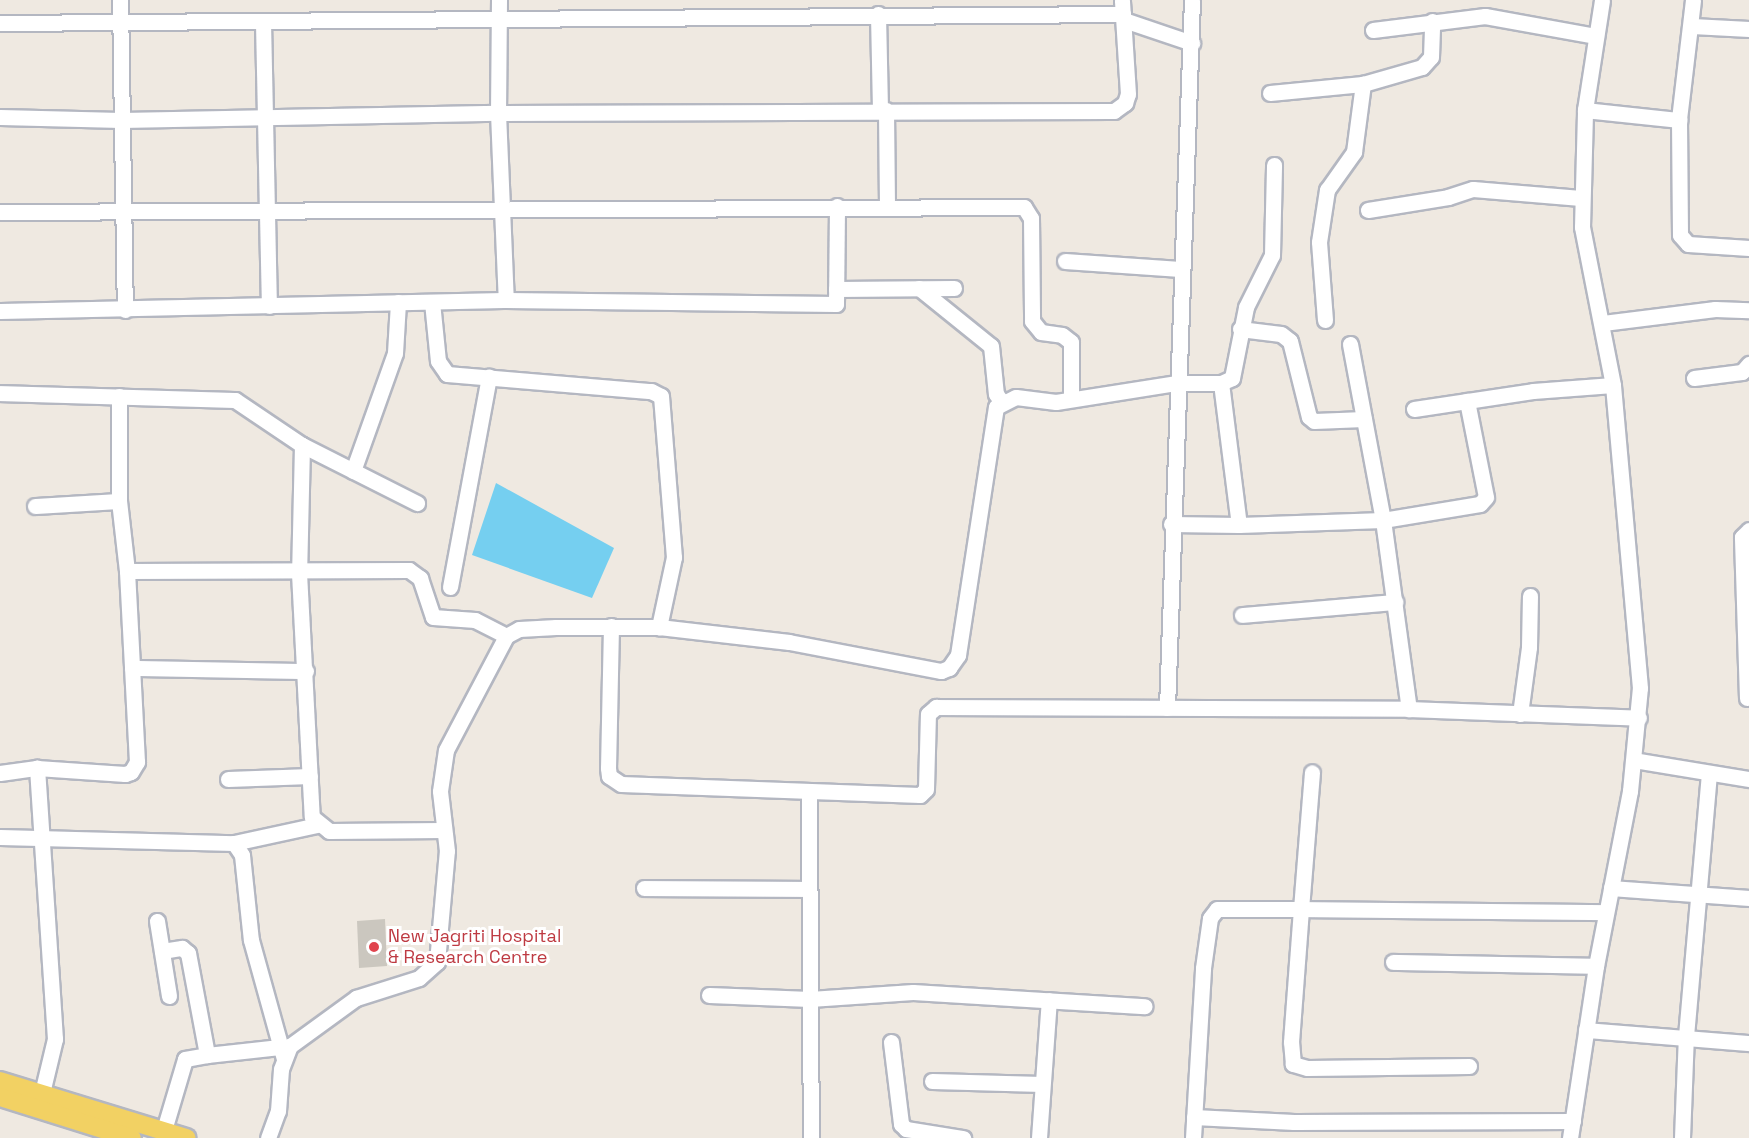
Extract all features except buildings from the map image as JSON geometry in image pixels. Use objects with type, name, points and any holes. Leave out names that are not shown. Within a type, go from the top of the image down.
[{"type":"main road","points":[[0,1081],[186,1138]]},
{"type":"main road","points":[[0,1097],[99,1133],[132,1138]]},
{"type":"street","points":[[120,0],[125,310]]},
{"type":"street","points":[[499,0],[498,113],[505,212],[506,300]]},
{"type":"street","points":[[1167,708],[1180,269],[1192,43],[1192,0]]},
{"type":"street","points":[[1570,1138],[1596,966],[1634,760],[1640,688],[1628,525],[1614,385],[1603,323],[1587,258],[1581,198],[1585,110],[1602,0]]},
{"type":"street","points":[[1694,0],[1679,120],[1680,236],[1688,244],[1749,248]]},
{"type":"street","points":[[0,23],[500,20],[1123,12],[1192,43]]},
{"type":"street","points":[[0,117],[121,120],[498,113],[1119,109],[1128,94],[1123,12]]},
{"type":"street","points":[[878,14],[887,206]]},
{"type":"street","points":[[1373,30],[1432,21],[1497,16],[1596,36]]},
{"type":"street","points":[[1270,93],[1363,84],[1428,63],[1432,21]]},
{"type":"street","points":[[263,22],[263,118],[268,212],[269,306]]},
{"type":"street","points":[[1692,26],[1749,29]]},
{"type":"street","points":[[1325,320],[1319,242],[1327,189],[1354,152],[1363,84]]},
{"type":"street","points":[[1585,110],[1679,120]]},
{"type":"street","points":[[164,1130],[185,1059],[207,1055],[282,1053],[356,998],[411,981],[437,962],[447,851],[440,791],[446,750],[506,636],[519,629],[659,627],[789,642],[941,671],[949,668],[958,655],[996,407],[1001,401],[1016,398],[1056,402],[1176,383],[1221,382],[1234,373],[1240,329],[1246,307],[1272,255],[1274,165]]},
{"type":"street","points":[[1368,210],[1448,197],[1473,189],[1581,198]]},
{"type":"street","points":[[0,311],[506,300],[836,304],[837,206]]},
{"type":"street","points":[[0,212],[505,212],[837,206],[1016,206],[1028,210],[1032,321],[1041,332],[1062,335],[1071,342],[1071,399]]},
{"type":"street","points":[[1065,261],[1180,269]]},
{"type":"street","points":[[919,288],[991,346],[996,394],[1001,401]]},
{"type":"street","points":[[836,289],[954,288]]},
{"type":"street","points":[[353,471],[395,352],[398,302]]},
{"type":"street","points":[[432,302],[442,367],[447,374],[651,391],[661,396],[674,557],[659,627]]},
{"type":"street","points":[[1603,323],[1715,309],[1749,310]]},
{"type":"street","points":[[1240,329],[1281,334],[1290,341],[1309,417],[1314,421],[1364,419]]},
{"type":"street","points":[[1350,344],[1383,520],[1409,709]]},
{"type":"street","points":[[1694,378],[1742,372],[1749,364]]},
{"type":"street","points":[[450,587],[489,377]]},
{"type":"street","points":[[1221,382],[1239,525]]},
{"type":"street","points":[[1414,410],[1467,401],[1614,385]]},
{"type":"street","points":[[0,393],[235,400],[302,445],[417,503]]},
{"type":"street","points":[[0,773],[37,768],[131,772],[137,762],[127,571],[119,501],[119,396]]},
{"type":"street","points":[[1171,524],[1239,525],[1383,520],[1484,502],[1486,497],[1467,401]]},
{"type":"street","points":[[302,445],[299,573],[312,817],[317,825],[329,831],[444,830]]},
{"type":"street","points":[[35,506],[119,501]]},
{"type":"street","points":[[1747,698],[1742,537],[1749,530]]},
{"type":"street","points":[[127,571],[299,573],[409,570],[420,578],[433,617],[475,620],[506,636]]},
{"type":"street","points":[[1520,714],[1529,647],[1530,596]]},
{"type":"street","points":[[1242,615],[1395,602]]},
{"type":"street","points":[[610,626],[608,768],[614,782],[809,793],[924,793],[931,709],[1409,709],[1638,718]]},
{"type":"street","points":[[132,668],[306,671]]},
{"type":"street","points":[[1634,760],[1749,779]]},
{"type":"street","points":[[37,768],[55,1039],[42,1093]]},
{"type":"street","points":[[1312,772],[1291,1042],[1293,1064],[1307,1068],[1469,1066]]},
{"type":"street","points":[[1682,1138],[1686,1036],[1709,773]]},
{"type":"street","points":[[228,779],[310,777]]},
{"type":"street","points":[[809,793],[811,1138]]},
{"type":"street","points":[[0,837],[234,843],[317,825]]},
{"type":"street","points":[[234,843],[242,855],[251,940],[282,1053],[278,1111],[268,1138]]},
{"type":"street","points":[[644,888],[809,889]]},
{"type":"street","points":[[1611,888],[1749,898]]},
{"type":"street","points":[[1193,1138],[1203,968],[1210,918],[1218,909],[1606,912]]},
{"type":"street","points":[[157,921],[169,996]]},
{"type":"street","points":[[162,951],[182,948],[188,953],[207,1055]]},
{"type":"street","points":[[1393,962],[1596,966]]},
{"type":"street","points":[[709,995],[810,999],[913,992],[1145,1006]]},
{"type":"street","points":[[1039,1138],[1049,1000]]},
{"type":"street","points":[[1586,1030],[1686,1036],[1749,1043]]},
{"type":"street","points":[[891,1042],[901,1124],[906,1130],[963,1138]]},
{"type":"street","points":[[932,1081],[1042,1084]]},
{"type":"street","points":[[1194,1117],[1294,1122],[1573,1121]]},
{"type":"water","points":[[496,483],[614,548],[592,598],[472,555]]},
{"type":"place","name":"New Jagriti Hospital & Research Centre","points":[[374,947]]}]
